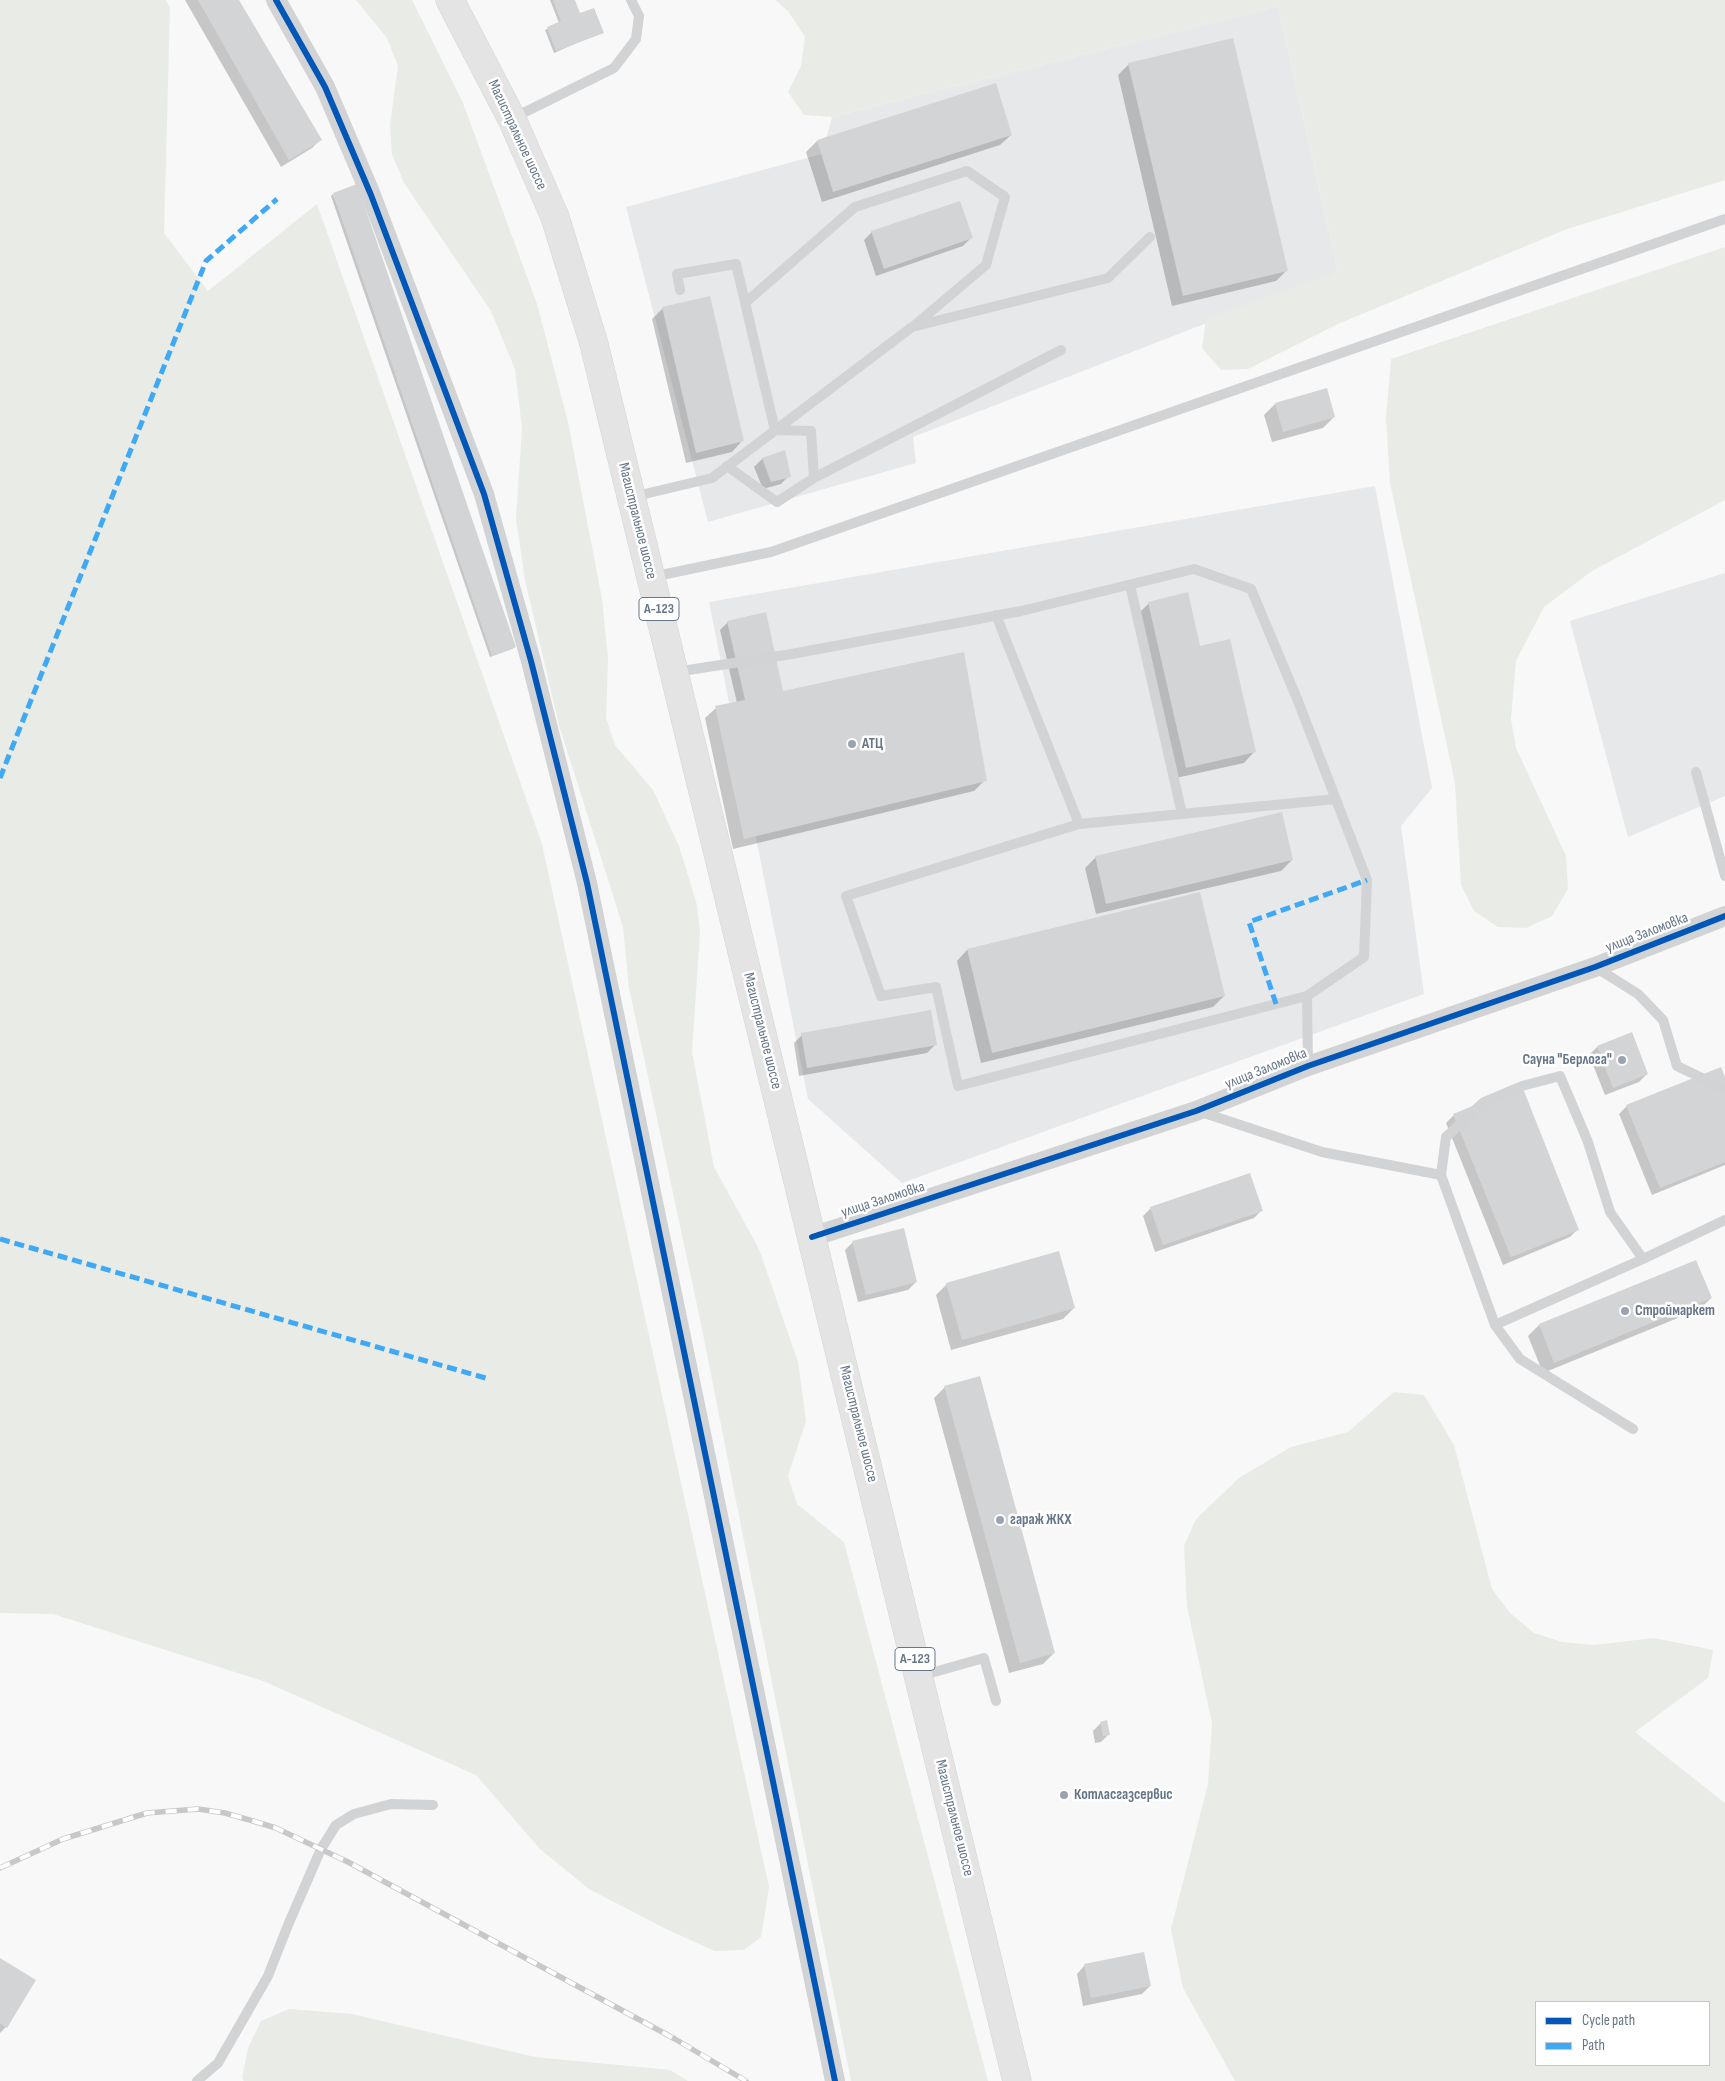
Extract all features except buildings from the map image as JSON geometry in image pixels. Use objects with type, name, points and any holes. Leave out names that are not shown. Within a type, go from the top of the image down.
[{"type":"main road","name":"Магистральное шоссе","points":[[450,0],[512,119],[558,226],[594,344],[1018,2081]]},
{"type":"street","points":[[276,0],[325,87],[347,135],[381,222],[484,494],[531,661],[589,893],[835,2081]]},
{"type":"street","name":"улица Заломовка","points":[[812,1237],[1196,1111],[1308,1066],[1596,967],[1725,916]]},
{"type":"lane","points":[[512,119],[614,68],[636,39],[639,16],[631,0]]},
{"type":"lane","points":[[631,497],[712,478],[912,327],[986,265],[1004,197],[967,171],[855,207],[745,303]]},
{"type":"lane","points":[[651,578],[771,552],[1725,219]]},
{"type":"lane","points":[[912,327],[1108,278],[1150,237]]},
{"type":"lane","points":[[680,290],[677,274],[736,264],[775,430]]},
{"type":"lane","points":[[727,466],[777,502],[814,478],[1060,350]]},
{"type":"lane","points":[[775,430],[811,431],[814,478]]},
{"type":"lane","points":[[675,672],[792,654],[996,616],[1194,569],[1251,589],[1298,701],[1336,799],[1367,880],[1364,957],[1307,996],[958,1086],[936,987],[881,996],[846,896],[1079,824],[1336,799]]},
{"type":"lane","points":[[1130,585],[1182,814]]},
{"type":"lane","points":[[996,616],[1079,824]]},
{"type":"lane","points":[[1696,772],[1725,876]]},
{"type":"lane","points":[[1596,967],[1638,994],[1663,1020],[1677,1066],[1725,1088]]},
{"type":"lane","points":[[1307,996],[1308,1066]]},
{"type":"lane","points":[[1633,1430],[1520,1359],[1495,1324],[1441,1175],[1446,1137],[1484,1102],[1522,1086],[1560,1076],[1588,1142],[1610,1212],[1643,1259]]},
{"type":"lane","points":[[1196,1111],[1322,1152],[1441,1175]]},
{"type":"lane","points":[[1495,1324],[1643,1259],[1725,1220]]},
{"type":"lane","points":[[919,1676],[984,1658],[996,1701]]},
{"type":"lane","points":[[197,2081],[218,2063],[268,1976],[321,1849],[336,1825],[354,1814],[391,1804],[433,1805]]},
{"type":"shaded area","points":[[0,0],[166,0],[170,8],[164,233],[208,291],[317,204],[542,844],[769,1887],[761,1937],[744,1950],[715,1951],[668,1930],[589,1889],[540,1849],[476,1775],[263,1681],[53,1614],[0,1613]]},
{"type":"shaded area","points":[[356,0],[412,0],[463,103],[537,304],[568,422],[602,599],[608,659],[606,718],[615,745],[653,790],[679,846],[697,905],[700,933],[692,1052],[714,1167],[759,1249],[798,1362],[806,1421],[788,1476],[797,1504],[844,1542],[988,2081],[851,2081],[701,1324],[629,988],[623,927],[559,725],[525,580],[516,519],[522,428],[515,369],[491,311],[404,183],[392,154],[390,125],[398,66],[387,38]]},
{"type":"shaded area","points":[[775,0],[1725,0],[1725,180],[1567,229],[1338,324],[1248,369],[1221,370],[1202,348],[1206,318],[1338,272],[1278,6],[832,117],[804,115],[788,92],[801,66],[805,37],[788,11]]},
{"type":"shaded area","points":[[1278,6],[1338,272],[913,437],[916,463],[708,522],[626,207],[822,154],[832,117]]},
{"type":"shaded area","points":[[1725,247],[1725,500],[1592,571],[1544,607],[1516,661],[1511,719],[1516,748],[1566,856],[1568,889],[1552,916],[1526,928],[1498,927],[1474,911],[1461,885],[1455,783],[1390,483],[1386,418],[1391,359]]},
{"type":"shaded area","points":[[1375,486],[1432,788],[1401,826],[1424,994],[902,1183],[808,1099],[709,602]]},
{"type":"shaded area","points":[[1725,573],[1725,796],[1628,837],[1570,621]]},
{"type":"shaded area","points":[[1394,1392],[1424,1395],[1454,1445],[1492,1589],[1510,1613],[1534,1633],[1562,1642],[1594,1645],[1654,1638],[1713,1650],[1708,1678],[1635,1732],[1725,1803],[1725,2081],[1235,2081],[1183,1988],[1171,1929],[1208,1784],[1212,1723],[1187,1606],[1184,1546],[1196,1519],[1239,1478],[1291,1447],[1348,1432]]},
{"type":"shaded area","points":[[289,2009],[352,2014],[535,2057],[670,2070],[688,2081],[244,2081],[242,2078],[248,2048],[261,2021]]},
{"type":"railway","points":[[0,1868],[63,1839],[147,1813],[198,1809],[225,1813],[276,1828],[348,1862],[675,2039],[746,2081]]},
{"type":"marked path","points":[[0,778],[206,261],[277,199]]},
{"type":"marked path","points":[[1276,1004],[1249,922],[1367,880]]},
{"type":"marked path","points":[[0,1239],[489,1379]]},
{"type":"cycle path","points":[[276,0],[325,87],[371,195],[484,494],[531,661],[587,883],[835,2081]]},
{"type":"cycle path","points":[[812,1237],[1196,1111],[1308,1066],[1595,967],[1725,916]]},
{"type":"place","name":"АТЦ","points":[[852,744]]},
{"type":"place","name":"Сауна \"Берлога\"","points":[[1622,1060]]},
{"type":"place","name":"Строймаркет","points":[[1625,1311]]},
{"type":"place","name":"гараж ЖКХ","points":[[1000,1520]]},
{"type":"place","name":"Котласгазсервис","points":[[1064,1795]]}]
